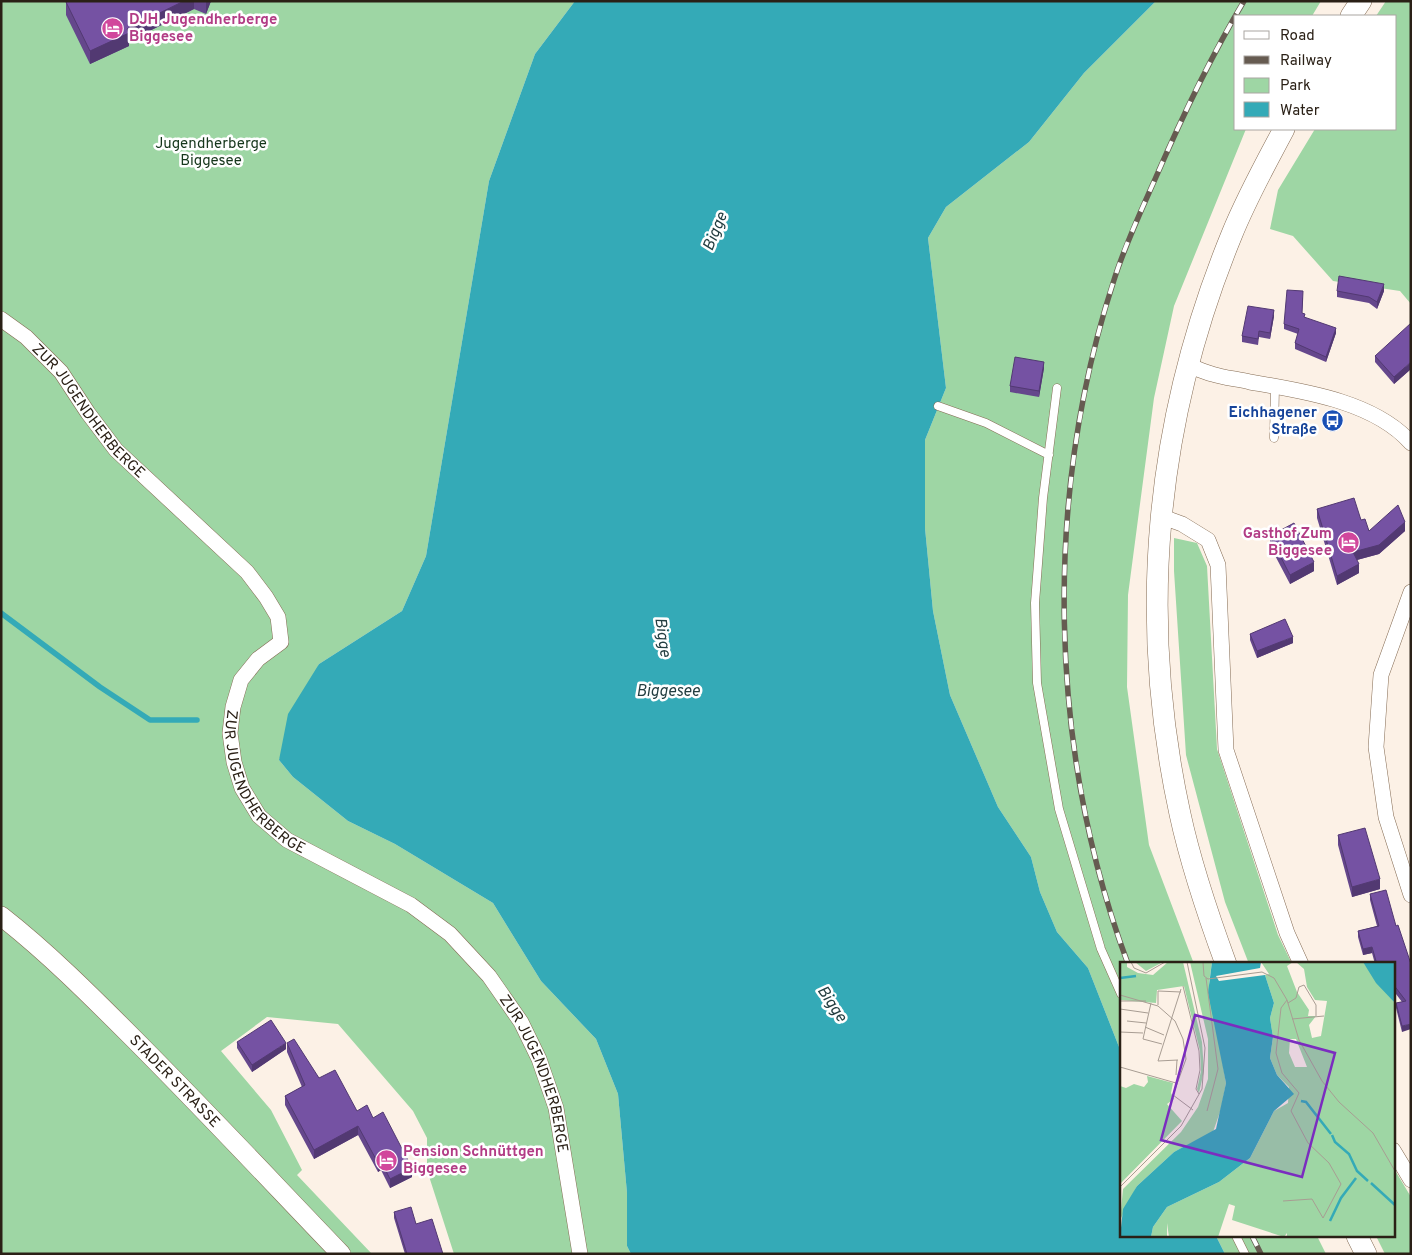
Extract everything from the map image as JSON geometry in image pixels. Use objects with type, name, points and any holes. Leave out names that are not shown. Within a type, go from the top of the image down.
[{"type":"main road","points":[[1352,15],[1361,1]]},
{"type":"main road","points":[[1225,962],[1194,868],[1180,815],[1163,715],[1157,650],[1157,576],[1160,516],[1171,444],[1187,365],[1206,304],[1232,232],[1258,177],[1283,130]]},
{"type":"main road","points":[[1358,1238],[1366,1254]]},
{"type":"street","name":"ZUR JUGENDHERBERGE","points":[[1,319],[26,337],[61,372],[88,413],[116,450],[247,572],[266,597],[278,617],[281,642],[258,658],[241,680],[233,707],[230,733],[234,762],[242,788],[259,816],[287,840],[411,905],[450,934],[489,976],[521,1022],[539,1059],[556,1108],[580,1254]]},
{"type":"street","points":[[1187,365],[1214,375],[1316,394],[1378,417],[1403,434],[1411,443]]},
{"type":"street","points":[[1160,516],[1182,524],[1208,540],[1218,565],[1226,750],[1287,933],[1300,962]]},
{"type":"street","points":[[1411,592],[1381,675],[1376,747],[1386,817],[1411,895]]},
{"type":"street","name":"STADER STRASSE","points":[[1,916],[49,958],[169,1074],[341,1254]]},
{"type":"street","points":[[1394,1152],[1411,1180]]},
{"type":"lane","points":[[1274,438],[1275,386]]},
{"type":"lane","points":[[1057,388],[1043,498],[1035,603],[1037,682],[1059,809],[1101,949],[1120,992]]},
{"type":"lane","points":[[938,406],[986,423],[1049,455]]},
{"type":"lane","points":[[1237,1238],[1245,1254]]},
{"type":"green space","name":"Jugendherberge Biggesee","points":[[1,1],[575,1],[535,54],[489,181],[426,556],[402,611],[319,664],[279,760],[293,777],[348,821],[395,844],[493,903],[541,981],[596,1039],[618,1094],[627,1193],[627,1246],[631,1254],[454,1254],[427,1170],[427,1138],[413,1111],[338,1024],[267,1017],[221,1051],[271,1110],[302,1170],[297,1175],[372,1254],[1,1254]]},
{"type":"green space","points":[[1156,1],[1321,1],[1313,15],[1234,15],[1234,130],[1246,130],[1174,306],[1154,398],[1128,595],[1127,687],[1149,845],[1193,962],[1120,962],[1120,1049],[1088,968],[1057,932],[1040,892],[1031,857],[998,807],[950,695],[933,611],[925,528],[925,440],[946,388],[928,238],[946,207],[1029,142],[1084,73]]},
{"type":"green space","points":[[1386,1],[1411,1],[1411,304],[1400,291],[1333,281],[1293,236],[1270,229],[1278,190],[1314,130],[1397,130],[1397,15],[1377,15]]},
{"type":"green space","points":[[1174,538],[1197,543],[1207,566],[1217,749],[1278,935],[1291,962],[1248,962],[1225,902],[1186,755],[1174,571]]},
{"type":"green space","points":[[1394,1169],[1411,1197],[1411,1254],[1385,1254],[1377,1238],[1394,1238]]},
{"type":"green space","points":[[1217,1238],[1318,1238],[1326,1254],[1225,1254]]},
{"type":"water","name":"Biggesee","points":[[575,1],[1156,1],[1084,73],[1029,142],[946,207],[928,238],[946,388],[925,440],[925,528],[933,611],[950,695],[998,807],[1031,857],[1040,892],[1057,932],[1088,968],[1120,1049],[1120,1238],[1217,1238],[1225,1254],[631,1254],[627,1246],[627,1193],[618,1094],[596,1039],[541,981],[493,903],[395,844],[348,821],[293,777],[279,760],[288,714],[319,664],[402,611],[426,556],[489,181],[535,54]]},
{"type":"building","name":"DJH Jugendherberge Biggesee","points":[[184,1],[127,29],[129,33],[90,51],[66,2]]},
{"type":"building","points":[[1339,276],[1384,284],[1377,302],[1369,297],[1337,291]]},
{"type":"building","points":[[1287,290],[1303,291],[1302,313],[1305,314],[1304,317],[1336,328],[1326,357],[1295,343],[1299,329],[1284,324]]},
{"type":"building","points":[[1248,306],[1274,310],[1270,333],[1259,331],[1258,339],[1242,336]]},
{"type":"building","points":[[1411,323],[1411,362],[1394,377],[1375,356]]},
{"type":"building","points":[[1015,357],[1044,362],[1039,391],[1010,386]]},
{"type":"building","points":[[1354,498],[1361,520],[1365,519],[1369,531],[1398,505],[1405,522],[1379,545],[1353,552],[1359,564],[1337,576],[1317,509]]},
{"type":"building","points":[[1294,523],[1314,562],[1290,575],[1270,536]]},
{"type":"building","points":[[1285,619],[1293,637],[1257,651],[1250,634]]},
{"type":"building","points":[[1365,828],[1380,879],[1352,887],[1338,835]]},
{"type":"building","points":[[1386,890],[1396,926],[1398,925],[1411,964],[1411,1024],[1402,1026],[1396,1003],[1406,1001],[1394,985],[1394,962],[1377,962],[1372,947],[1363,949],[1358,931],[1379,926],[1370,894]]},
{"type":"building","points":[[271,1020],[286,1043],[252,1065],[237,1042]]},
{"type":"building","points":[[294,1039],[319,1078],[335,1070],[357,1111],[367,1105],[373,1118],[383,1112],[412,1168],[390,1179],[381,1161],[378,1163],[358,1126],[314,1150],[285,1096],[305,1085],[287,1043]]},
{"type":"building","points":[[411,1207],[416,1224],[432,1219],[443,1254],[407,1254],[394,1212]]},
{"type":"waterway","points":[[1,613],[100,687],[150,720],[197,720]]},
{"type":"railway","points":[[1236,15],[1244,1]]},
{"type":"railway","points":[[1127,962],[1102,882],[1082,797],[1070,711],[1064,623],[1066,536],[1075,449],[1091,363],[1123,254],[1186,110],[1234,19]]},
{"type":"railway","points":[[1253,1238],[1261,1254]]},
{"type":"place","name":"DJH Jugendherberge Biggesee","points":[[113,28]]},
{"type":"place","name":"Eichhagener Straße","points":[[1333,421]]},
{"type":"place","name":"Gasthof Zum Biggesee","points":[[1348,542]]},
{"type":"place","name":"Pension Schnüttgen Biggesee","points":[[387,1160]]},
{"type":"water label","name":"Bigge","points":[[714,231]]},
{"type":"water label","name":"Bigge","points":[[664,637]]},
{"type":"water label","name":"Bigge","points":[[833,1003]]}]
